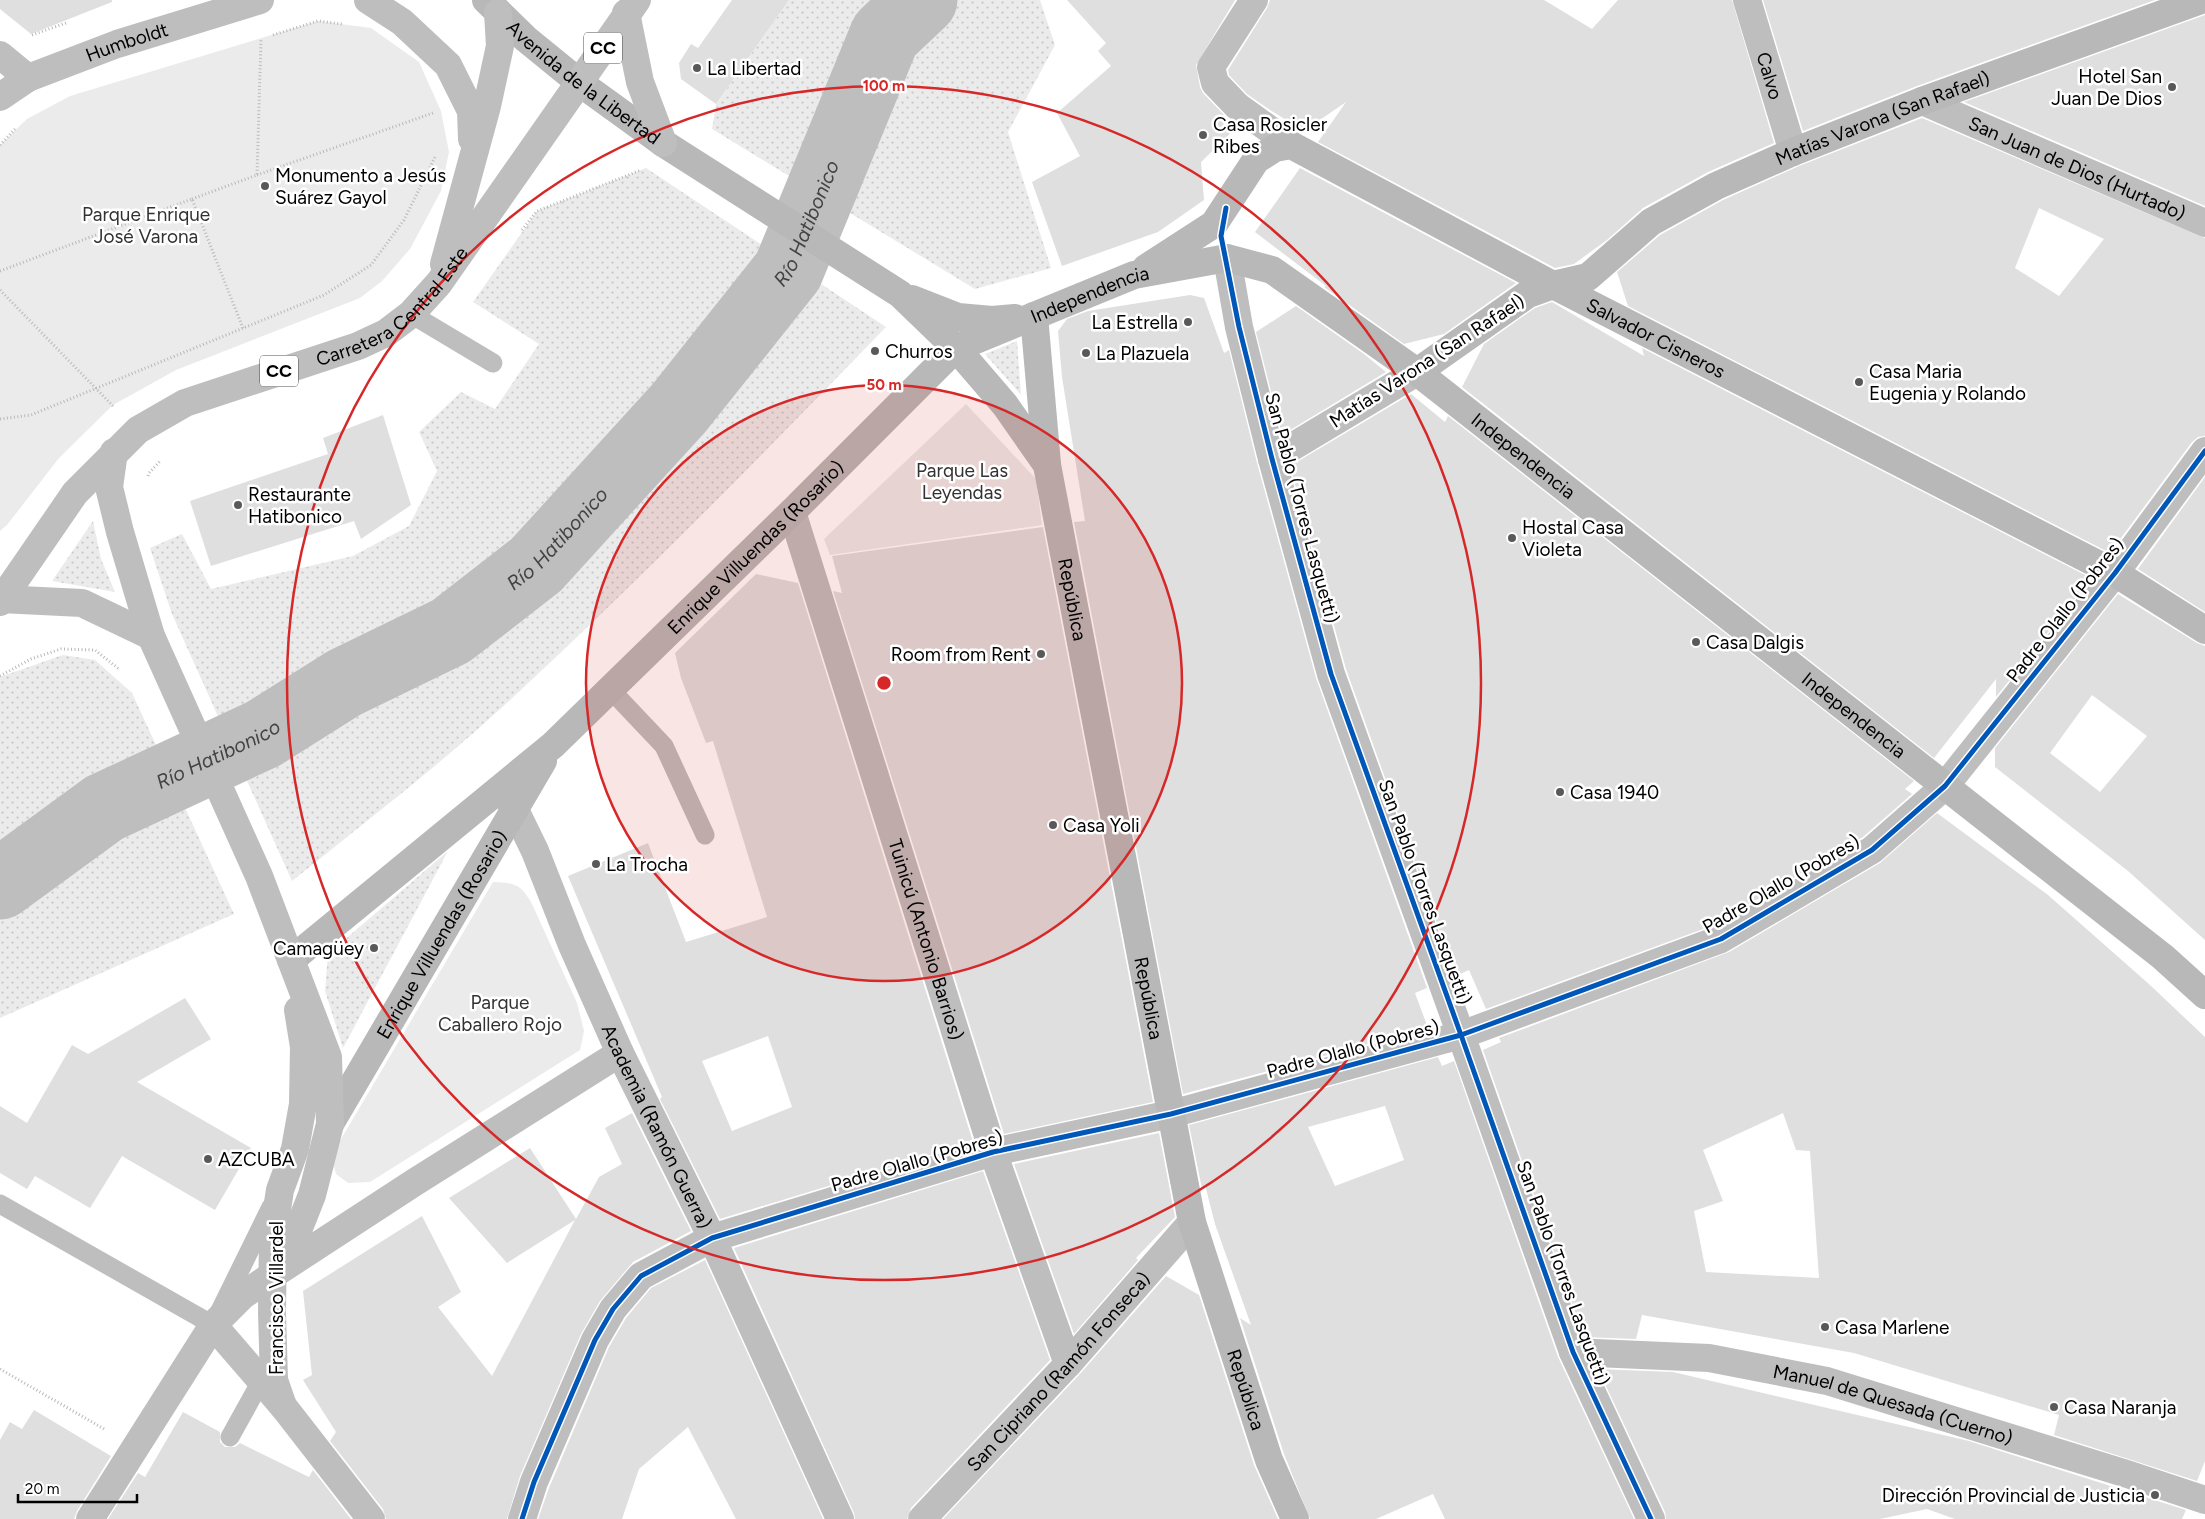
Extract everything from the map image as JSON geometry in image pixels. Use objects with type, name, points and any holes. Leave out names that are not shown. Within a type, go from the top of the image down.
[{"type":"street","name":"Humboldt","points":[[0,97],[28,78],[116,44],[260,0]]},
{"type":"street","points":[[368,0],[402,22],[448,65],[471,111],[473,158]]},
{"type":"street","points":[[1254,0],[1211,67],[1215,83],[1237,106],[1291,145]]},
{"type":"street","name":"Calvo","points":[[1747,0],[1793,152]]},
{"type":"street","name":"Matías Varona (San Rafael)","points":[[1272,459],[1417,372],[1528,294],[1572,286],[1651,222],[1716,186],[1793,152],[1922,102],[2201,0]]},
{"type":"street","points":[[439,283],[473,158],[500,46],[492,6]]},
{"type":"street","name":"Avenida de la Libertad","points":[[492,6],[526,40],[580,83],[663,143],[900,294]]},
{"type":"street","points":[[631,7],[640,82],[663,143]]},
{"type":"street","name":"CC","points":[[580,83],[631,7]]},
{"type":"street","points":[[0,55],[28,78]]},
{"type":"street","name":"Carretera Central Este","points":[[1,600],[75,493],[138,430],[184,403],[358,346],[386,333],[411,314],[439,283],[580,83]]},
{"type":"street","name":"San Juan de Dios (Hurtado)","points":[[1922,102],[2205,223]]},
{"type":"street","points":[[1134,275],[1214,224],[1256,160],[1276,148],[1291,145]]},
{"type":"street","name":"Salvador Cisneros","points":[[1291,145],[1572,286],[2115,573],[2205,630]]},
{"type":"street","points":[[1226,208],[1221,236],[1226,258]]},
{"type":"street","name":"Independencia","points":[[956,348],[1134,275],[1226,258],[1272,270],[1417,372],[2163,956],[2205,995]]},
{"type":"street","name":"San Pablo (Torres Lasquetti)","points":[[1226,258],[1239,327],[1272,459],[1331,674],[1461,1035],[1572,1352],[1651,1519]]},
{"type":"street","points":[[900,294],[958,316],[992,320],[1034,316]]},
{"type":"street","name":"República","points":[[900,294],[956,348],[1005,405],[1047,465]]},
{"type":"street","name":"República","points":[[1034,316],[1047,465],[1192,1222],[1269,1460],[1295,1519]]},
{"type":"street","name":"Enrique Villuendas (Rosario)","points":[[274,1274],[295,1238],[312,1195],[330,1124],[508,798],[553,745],[792,512],[956,348]]},
{"type":"street","name":"Padre Olallo (Pobres)","points":[[522,1519],[534,1482],[587,1358],[613,1309],[641,1276],[712,1238],[993,1152],[1171,1114],[1461,1035],[1721,939],[1872,850],[1945,786],[2115,573],[2205,451]]},
{"type":"street","points":[[114,452],[109,487],[120,532],[151,636],[259,876],[290,960]]},
{"type":"street","name":"Tuinicú (Antonio Barrios)","points":[[792,512],[993,1152],[1068,1364]]},
{"type":"street","points":[[1,600],[82,603],[151,636]]},
{"type":"street","name":"Enrique Villuendas (Rosario)","points":[[290,960],[508,798]]},
{"type":"street","name":"Academia (Ramón Guerra)","points":[[508,798],[535,851],[572,945],[620,1053],[712,1238],[840,1519]]},
{"type":"street","name":"Enrique Villuendas (Rosario)","points":[[290,960],[328,1057],[330,1124]]},
{"type":"street","name":"Enrique Villuendas (Rosario)","points":[[280,1190],[295,1149],[303,1104],[304,1047],[290,960]]},
{"type":"street","name":"Enrique Villuendas (Rosario)","points":[[90,1519],[213,1325],[242,1296],[423,1176],[620,1053]]},
{"type":"street","name":"Francisco Villardel","points":[[267,1370],[274,1274],[273,1235],[280,1190]]},
{"type":"street","name":"San Cipriano (Ramón Fonseca)","points":[[922,1519],[1068,1364],[1192,1222]]},
{"type":"street","name":"Francisco Villardel","points":[[213,1325],[267,1370],[274,1380],[283,1406],[371,1519]]},
{"type":"street","name":"Manuel de Quesada (Cuerno)","points":[[1572,1352],[1709,1358],[1827,1381],[2205,1500]]},
{"type":"lane","points":[[411,314],[493,363]]},
{"type":"lane","points":[[610,689],[664,746],[705,835]]},
{"type":"lane","name":"Enrique Villuendas (Rosario)","points":[[213,1325],[280,1190]]},
{"type":"lane","points":[[0,1204],[213,1325]]},
{"type":"lane","points":[[230,1437],[267,1370]]},
{"type":"path","points":[[251,41],[318,21],[345,24]]},
{"type":"path","points":[[257,176],[261,38]]},
{"type":"path","points":[[0,271],[257,176],[441,111]]},
{"type":"path","points":[[0,145],[21,124]]},
{"type":"path","points":[[0,420],[31,415],[324,295],[371,265],[404,220],[436,153]]},
{"type":"path","points":[[192,200],[243,328]]},
{"type":"path","points":[[0,290],[138,430]]},
{"type":"path","points":[[0,676],[31,659],[61,649],[95,650],[119,668]]},
{"type":"path","points":[[0,1369],[135,1447]]},
{"type":"green space","points":[[789,0],[1040,0],[1055,45],[1008,132],[1051,268],[975,289],[712,129],[716,104]]},
{"type":"green space","name":"Parque Enrique José Varona","points":[[318,21],[371,28],[419,62],[441,111],[449,152],[441,191],[410,249],[382,281],[360,298],[176,370],[113,405],[59,458],[7,525],[0,531],[0,145],[27,119],[70,96]]},
{"type":"green space","points":[[646,168],[886,327],[747,470],[509,701],[429,771],[292,881],[172,614],[150,548],[182,534],[211,589],[353,556],[409,526],[437,471],[419,432],[461,392],[495,409],[539,344],[473,302],[537,211]]},
{"type":"green space","points":[[1017,341],[1021,395],[985,354]]},
{"type":"green space","name":"Parque Las Leyendas","points":[[966,404],[1036,479],[1042,525],[830,555],[824,539]]},
{"type":"green space","points":[[93,521],[101,559],[115,592],[52,581]]},
{"type":"green space","points":[[63,655],[95,660],[132,693],[234,914],[0,1018],[0,677]]},
{"type":"green space","points":[[448,851],[343,1048],[325,991],[328,954]]},
{"type":"green space","name":"Parque Caballero Rojo","points":[[493,882],[517,886],[524,892],[532,904],[577,1003],[584,1031],[580,1050],[370,1182],[348,1183],[336,1174],[331,1156]]},
{"type":"building","points":[[0,0],[112,0],[112,2],[31,34],[0,9]]},
{"type":"building","points":[[732,0],[789,0],[716,104],[681,79],[679,63],[691,44],[698,48]]},
{"type":"building","points":[[1067,0],[1235,0],[1196,65],[1203,93],[1226,117],[1238,126],[1201,162],[1204,200],[1158,232],[1062,266],[1032,182],[1080,156],[1057,113],[1111,66],[1098,51],[1106,43]]},
{"type":"building","points":[[1270,0],[1544,0],[1592,29],[1618,0],[1732,0],[1774,143],[1708,172],[1643,208],[1607,240],[1574,264],[1555,268],[1318,142],[1346,102],[1304,131],[1247,94],[1229,75],[1228,70],[1267,8]]},
{"type":"building","points":[[1763,0],[2155,0],[1917,86],[1803,131]]},
{"type":"building","points":[[2205,15],[2205,206],[1964,102]]},
{"type":"building","points":[[1922,118],[2205,238],[2205,436],[2198,437],[2192,442],[2110,553],[1628,306],[1617,272],[1660,235],[1723,200],[1799,166]],"holes":[[[2039,208],[2104,239],[2059,296],[2015,268]]]},
{"type":"building","points":[[1300,168],[1516,283],[1444,334],[1404,344],[1324,287],[1326,286],[1255,232]]},
{"type":"building","points":[[1190,295],[1204,298],[1224,353],[1229,350],[1257,463],[1316,678],[1427,988],[1415,993],[1428,1028],[1183,1094],[1074,522],[1085,521],[1062,377],[1058,331],[1067,319],[1088,311]]},
{"type":"building","points":[[1552,302],[1644,356],[1642,348],[2091,578],[1996,697],[1996,679],[1934,758],[1462,387],[1484,344],[1535,308]]},
{"type":"building","points":[[1296,306],[1364,354],[1386,372],[1282,435],[1256,332]]},
{"type":"building","points":[[1411,394],[1445,422],[1448,416],[1914,781],[1905,789],[1912,794],[1863,837],[1714,925],[1486,1009],[1469,970],[1456,976],[1346,669],[1290,466]]},
{"type":"building","points":[[383,415],[411,505],[361,539],[354,521],[211,566],[190,501],[328,454],[323,438]]},
{"type":"building","points":[[2205,477],[2205,612],[2138,569]]},
{"type":"building","points":[[1043,527],[1153,1102],[1004,1134],[833,591],[842,593],[832,556]]},
{"type":"building","points":[[756,574],[798,583],[973,1142],[720,1219],[660,1099],[662,1097],[568,876],[648,843],[686,942],[767,917],[713,741],[706,743],[681,678],[675,653]],"holes":[[[768,1036],[792,1107],[732,1131],[702,1061]]]},
{"type":"building","points":[[2118,594],[2197,643],[2205,646],[2205,940],[2128,871],[1995,767],[1995,748]],"holes":[[[2092,695],[2147,736],[2100,792],[2050,753]]]},
{"type":"building","points":[[1937,813],[2048,895],[2150,985],[2205,1037],[2205,1461],[2197,1481],[2054,1435],[2059,1415],[1854,1353],[1642,1315],[1636,1339],[1584,1337],[1483,1050],[1501,1042],[1499,1038],[1729,952],[1880,863]],"holes":[[[1783,1113],[1796,1150],[1810,1151],[1819,1278],[1706,1272],[1694,1211],[1723,1201],[1703,1150]]]},
{"type":"building","points":[[185,998],[211,1039],[137,1082],[251,1148],[215,1210],[122,1156],[90,1208],[35,1176],[27,1189],[0,1173],[0,1106],[27,1123],[72,1045],[88,1054]]},
{"type":"building","points":[[1438,1057],[1442,1066],[1454,1061],[1558,1357],[1634,1519],[1445,1519],[1433,1494],[1376,1519],[1310,1519],[1284,1454],[1240,1318],[1251,1325],[1215,1224],[1205,1185],[1202,1189],[1189,1125]],"holes":[[[1385,1106],[1404,1160],[1335,1186],[1308,1127]]]},
{"type":"building","points":[[632,1113],[691,1231],[633,1262],[600,1301],[581,1334],[520,1476],[507,1519],[386,1519],[383,1509],[330,1441],[336,1432],[303,1380],[312,1375],[303,1291],[422,1216],[461,1292],[438,1307],[492,1376],[575,1220],[507,1263],[449,1198],[530,1148],[576,1219],[599,1177],[622,1164],[605,1128]]},
{"type":"building","points":[[1159,1133],[1175,1217],[1136,1258],[1138,1260],[1074,1334],[1014,1164]]},
{"type":"building","points":[[983,1171],[1050,1360],[911,1508],[907,1519],[855,1519],[854,1513],[734,1248]]},
{"type":"building","points":[[705,1260],[823,1519],[736,1519],[688,1427],[639,1469],[622,1519],[538,1519],[549,1488],[609,1347],[626,1318],[651,1288]]},
{"type":"building","points":[[1166,1276],[1199,1295],[1254,1465],[1278,1519],[943,1519],[1079,1375]]},
{"type":"building","points":[[1598,1369],[1673,1372],[1969,1441],[2186,1510],[2182,1519],[1955,1519],[1927,1509],[1880,1519],[1666,1519],[1665,1512]]},
{"type":"building","points":[[34,1410],[111,1456],[74,1519],[0,1519],[0,1440],[10,1422],[22,1429]]},
{"type":"building","points":[[183,1412],[220,1432],[220,1442],[225,1447],[235,1447],[240,1443],[309,1477],[313,1470],[351,1519],[108,1519],[138,1473],[145,1477]]},
{"type":"waterway","name":"Río Hatibonico","points":[[0,884],[104,808],[263,734],[344,683],[451,631],[536,565],[679,408],[788,271],[885,35],[922,0]]},
{"type":"cycle path","points":[[1226,208],[1221,236],[1239,327],[1272,459],[1331,674],[1573,1352],[1651,1519]]},
{"type":"cycle path","points":[[522,1519],[534,1482],[595,1340],[613,1309],[641,1276],[712,1238],[993,1152],[1171,1114],[1461,1035],[1721,939],[1872,850],[1945,786],[2115,573],[2205,451]]},
{"type":"place","name":"La Libertad","points":[[697,68]]},
{"type":"place","name":"Hotel San Juan De Dios","points":[[2172,87]]},
{"type":"place","name":"Casa Rosicler Ribes","points":[[1203,135]]},
{"type":"place","name":"Monumento a Jesús Suárez Gayol","points":[[265,186]]},
{"type":"place","name":"La Estrella","points":[[1188,322]]},
{"type":"place","name":"Churros","points":[[875,351]]},
{"type":"place","name":"La Plazuela","points":[[1086,353]]},
{"type":"place","name":"Casa Maria Eugenia y Rolando","points":[[1859,382]]},
{"type":"place","name":"Restaurante Hatibonico","points":[[238,505]]},
{"type":"place","name":"Hostal Casa Violeta","points":[[1512,538]]},
{"type":"place","name":"Casa Dalgis","points":[[1696,642]]},
{"type":"place","name":"Room from Rent","points":[[1041,654]]},
{"type":"place","name":"Casa 1940","points":[[1560,792]]},
{"type":"place","name":"Casa Yoli","points":[[1053,825]]},
{"type":"place","name":"La Trocha","points":[[596,864]]},
{"type":"place","name":"Camagüey","points":[[374,948]]},
{"type":"place","name":"AZCUBA","points":[[208,1159]]},
{"type":"place","name":"Casa Marlene","points":[[1825,1327]]},
{"type":"place","name":"Casa Naranja","points":[[2054,1407]]},
{"type":"place","name":"Dirección Provincial de Justicia","points":[[2155,1495]]}]
